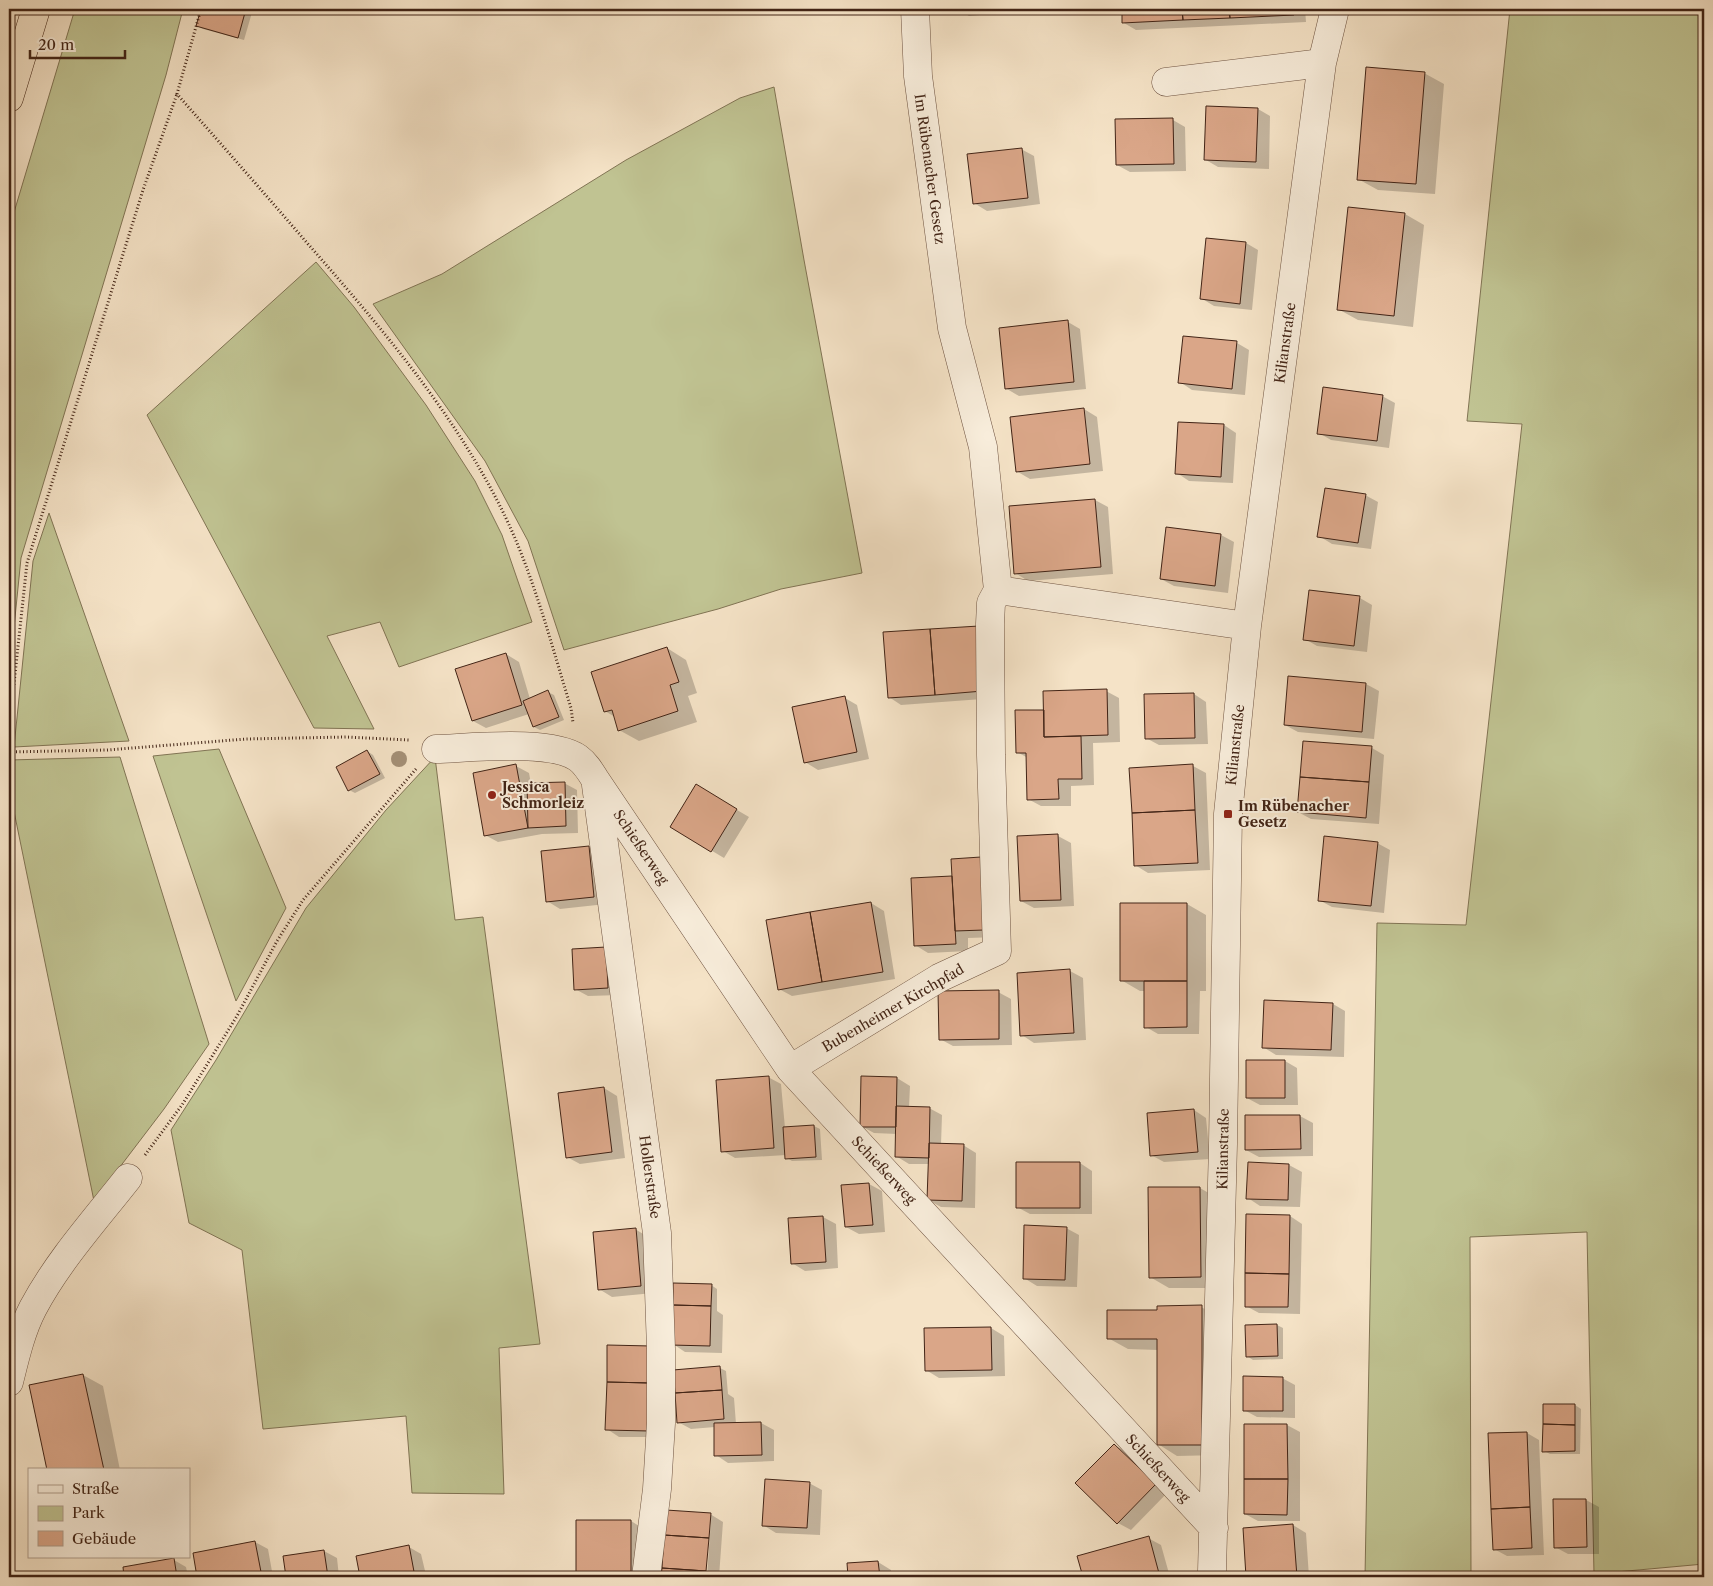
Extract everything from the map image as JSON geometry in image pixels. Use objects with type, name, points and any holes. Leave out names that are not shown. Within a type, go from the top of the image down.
[{"type":"highway","points":[[9,98],[36,9]]},
{"type":"street","name":"Im Rübenacher Gesetz","points":[[915,9],[918,76],[952,328],[983,446],[998,590]]},
{"type":"street","name":"Kilianstraße","points":[[1213,1577],[1228,814],[1248,626],[1322,64],[1336,9]]},
{"type":"street","points":[[1166,82],[1322,64]]},
{"type":"street","points":[[998,590],[1248,626]]},
{"type":"street","name":"Bubenheimer Kirchpfad","points":[[790,1069],[939,978],[997,951],[991,755],[990,624],[992,603],[998,590]]},
{"type":"street","points":[[436,749],[518,746],[548,747],[569,753],[587,768]]},
{"type":"street","name":"Schießerweg","points":[[587,768],[790,1069],[1214,1528]]},
{"type":"street","name":"Hollerstraße","points":[[587,768],[657,1234],[661,1349],[661,1423],[657,1490],[646,1577]]},
{"type":"street","points":[[9,1382],[16,1355],[32,1310],[54,1270],[128,1178]]},
{"type":"path","points":[[9,730],[27,563],[142,190],[176,94],[201,9]]},
{"type":"path","points":[[176,94],[375,320],[442,411],[473,457],[500,506],[524,562],[571,708],[587,768]]},
{"type":"path","points":[[9,752],[107,750],[246,739],[346,737],[413,740],[436,749],[419,765],[304,900],[277,941],[237,1016],[182,1105],[128,1178]]},
{"type":"green space","points":[[75,9],[183,9],[166,75],[21,558],[9,677],[9,229]]},
{"type":"green space","points":[[1510,9],[1704,9],[1704,1564],[1594,1574],[1587,1232],[1470,1237],[1471,1577],[1365,1577],[1377,923],[1466,925],[1522,424],[1467,421]]},
{"type":"green space","points":[[774,87],[862,573],[781,589],[718,609],[564,650],[528,541],[485,461],[373,304],[442,274],[626,160],[740,98]]},
{"type":"green space","points":[[316,262],[354,307],[426,405],[475,481],[502,535],[532,622],[399,667],[380,622],[327,636],[374,729],[314,728],[147,415]]},
{"type":"green space","points":[[49,513],[129,741],[14,747],[33,561]]},
{"type":"green space","points":[[219,749],[286,908],[236,1001],[153,756]]},
{"type":"green space","points":[[120,757],[209,1044],[164,1109],[94,1201],[9,787],[9,760]]},
{"type":"green space","points":[[435,757],[455,920],[483,917],[540,1344],[499,1348],[504,1494],[412,1493],[406,1416],[263,1429],[242,1250],[189,1223],[171,1130],[216,1060],[306,908],[386,810]]},
{"type":"building","points":[[201,9],[246,9],[238,38],[196,26]]},
{"type":"building","points":[[1122,9],[1182,9],[1183,20],[1122,23]]},
{"type":"building","points":[[1182,9],[1229,9],[1230,18],[1183,20]]},
{"type":"building","points":[[1229,9],[1293,9],[1294,15],[1230,18]]},
{"type":"building","points":[[1366,67],[1425,72],[1416,184],[1357,180]]},
{"type":"building","points":[[1206,106],[1258,108],[1256,162],[1204,160]]},
{"type":"building","points":[[1173,118],[1174,164],[1116,165],[1115,119]]},
{"type":"building","points":[[1022,148],[1028,198],[973,204],[967,154]]},
{"type":"building","points":[[1348,207],[1405,213],[1394,316],[1337,310]]},
{"type":"building","points":[[1206,238],[1246,242],[1240,304],[1200,299]]},
{"type":"building","points":[[1068,320],[1074,382],[1005,389],[999,328]]},
{"type":"building","points":[[1183,336],[1237,341],[1232,389],[1178,383]]},
{"type":"building","points":[[1323,387],[1383,395],[1377,441],[1317,434]]},
{"type":"building","points":[[1084,408],[1090,464],[1016,472],[1010,417]]},
{"type":"building","points":[[1178,422],[1224,424],[1221,477],[1175,474]]},
{"type":"building","points":[[1325,488],[1366,494],[1358,543],[1317,537]]},
{"type":"building","points":[[1095,499],[1101,567],[1014,574],[1009,506]]},
{"type":"building","points":[[1166,527],[1221,534],[1215,586],[1160,579]]},
{"type":"building","points":[[1309,590],[1360,596],[1354,646],[1303,640]]},
{"type":"building","points":[[979,626],[983,691],[935,695],[930,629]]},
{"type":"building","points":[[930,629],[935,695],[888,698],[883,632]]},
{"type":"building","points":[[667,647],[679,682],[670,685],[678,711],[618,731],[612,710],[604,712],[591,672]]},
{"type":"building","points":[[506,653],[522,705],[472,721],[455,669]]},
{"type":"building","points":[[1288,676],[1366,683],[1362,732],[1284,725]]},
{"type":"building","points":[[1107,689],[1108,735],[1044,737],[1043,691]]},
{"type":"building","points":[[548,690],[559,717],[533,727],[523,701]]},
{"type":"building","points":[[1194,693],[1195,738],[1145,739],[1144,694]]},
{"type":"building","points":[[845,696],[857,752],[804,763],[792,707]]},
{"type":"building","points":[[1015,710],[1044,710],[1044,737],[1081,736],[1082,779],[1058,779],[1059,799],[1027,800],[1026,753],[1016,753]]},
{"type":"building","points":[[1303,741],[1372,746],[1369,782],[1300,777]]},
{"type":"building","points":[[367,750],[380,774],[348,791],[336,767]]},
{"type":"building","points":[[516,764],[528,828],[484,836],[473,773]]},
{"type":"building","points":[[1193,764],[1195,810],[1132,813],[1129,768]]},
{"type":"building","points":[[1300,777],[1369,782],[1366,818],[1297,812]]},
{"type":"building","points":[[565,782],[566,826],[528,828],[527,783]]},
{"type":"building","points":[[696,784],[737,809],[711,852],[670,827]]},
{"type":"building","points":[[1195,810],[1198,863],[1134,866],[1132,813]]},
{"type":"building","points":[[1058,834],[1061,900],[1020,901],[1017,836]]},
{"type":"building","points":[[1324,836],[1378,842],[1371,906],[1318,901]]},
{"type":"building","points":[[589,846],[594,897],[546,902],[541,851]]},
{"type":"building","points":[[981,857],[984,930],[955,931],[951,859]]},
{"type":"building","points":[[952,876],[956,944],[914,946],[911,878]]},
{"type":"building","points":[[871,902],[883,972],[822,982],[810,912]]},
{"type":"building","points":[[1120,903],[1187,903],[1187,981],[1120,981]]},
{"type":"building","points":[[810,912],[822,982],[778,990],[766,920]]},
{"type":"building","points":[[606,947],[608,988],[574,990],[572,949]]},
{"type":"building","points":[[1070,969],[1074,1033],[1020,1036],[1017,973]]},
{"type":"building","points":[[1144,981],[1187,981],[1187,1027],[1144,1028]]},
{"type":"building","points":[[999,990],[999,1039],[939,1040],[938,991]]},
{"type":"building","points":[[1264,1000],[1333,1003],[1331,1050],[1262,1048]]},
{"type":"building","points":[[1246,1060],[1285,1060],[1285,1098],[1246,1098]]},
{"type":"building","points":[[769,1076],[774,1148],[721,1152],[716,1080]]},
{"type":"building","points":[[861,1076],[897,1077],[896,1127],[860,1127]]},
{"type":"building","points":[[604,1087],[612,1152],[566,1158],[558,1093]]},
{"type":"building","points":[[896,1106],[930,1107],[929,1158],[895,1157]]},
{"type":"building","points":[[1194,1109],[1198,1152],[1150,1156],[1147,1113]]},
{"type":"building","points":[[1245,1115],[1300,1115],[1301,1149],[1245,1150]]},
{"type":"building","points":[[814,1125],[816,1157],[785,1159],[783,1127]]},
{"type":"building","points":[[929,1143],[964,1144],[962,1201],[927,1200]]},
{"type":"building","points":[[1016,1162],[1080,1162],[1080,1208],[1016,1208]]},
{"type":"building","points":[[1248,1162],[1289,1164],[1288,1200],[1246,1199]]},
{"type":"building","points":[[869,1183],[873,1225],[845,1227],[841,1185]]},
{"type":"building","points":[[1148,1187],[1200,1187],[1201,1277],[1149,1278]]},
{"type":"building","points":[[1246,1214],[1290,1215],[1289,1274],[1245,1273]]},
{"type":"building","points":[[823,1216],[826,1262],[791,1264],[788,1218]]},
{"type":"building","points":[[1024,1225],[1067,1227],[1065,1280],[1023,1279]]},
{"type":"building","points":[[636,1228],[641,1286],[598,1290],[593,1232]]},
{"type":"building","points":[[1245,1273],[1289,1274],[1288,1307],[1245,1307]]},
{"type":"building","points":[[673,1283],[712,1284],[711,1306],[673,1305]]},
{"type":"building","points":[[673,1305],[711,1306],[710,1346],[671,1345]]},
{"type":"building","points":[[1202,1305],[1202,1445],[1157,1445],[1157,1339],[1107,1339],[1107,1310],[1157,1310],[1157,1306]]},
{"type":"building","points":[[1277,1324],[1278,1356],[1246,1357],[1245,1325]]},
{"type":"building","points":[[991,1327],[992,1370],[925,1371],[924,1328]]},
{"type":"building","points":[[607,1345],[651,1346],[650,1383],[607,1382]]},
{"type":"building","points":[[720,1366],[722,1390],[675,1393],[673,1370]]},
{"type":"building","points":[[83,1374],[104,1468],[47,1468],[29,1385]]},
{"type":"building","points":[[1243,1376],[1283,1377],[1283,1411],[1243,1411]]},
{"type":"building","points":[[607,1382],[650,1383],[649,1431],[605,1430]]},
{"type":"building","points":[[722,1390],[724,1419],[677,1423],[675,1393]]},
{"type":"building","points":[[1543,1404],[1575,1404],[1575,1425],[1543,1424]]},
{"type":"building","points":[[761,1422],[762,1455],[714,1456],[714,1423]]},
{"type":"building","points":[[1244,1424],[1287,1424],[1288,1479],[1244,1479]]},
{"type":"building","points":[[1543,1424],[1575,1425],[1575,1451],[1542,1452]]},
{"type":"building","points":[[1527,1432],[1530,1507],[1491,1509],[1488,1433]]},
{"type":"building","points":[[1114,1444],[1156,1484],[1117,1524],[1075,1483]]},
{"type":"building","points":[[765,1479],[810,1482],[807,1528],[762,1526]]},
{"type":"building","points":[[1244,1479],[1288,1479],[1287,1515],[1244,1514]]},
{"type":"building","points":[[1553,1499],[1586,1499],[1587,1547],[1554,1548]]},
{"type":"building","points":[[1530,1507],[1532,1548],[1493,1550],[1491,1509]]},
{"type":"building","points":[[666,1510],[711,1513],[709,1538],[664,1535]]},
{"type":"building","points":[[576,1520],[631,1520],[631,1577],[576,1577]]},
{"type":"building","points":[[1293,1524],[1297,1577],[1246,1577],[1243,1528]]},
{"type":"building","points":[[664,1535],[709,1538],[706,1571],[662,1568]]},
{"type":"building","points":[[1149,1536],[1160,1577],[1083,1577],[1077,1556]]},
{"type":"building","points":[[255,1541],[262,1577],[197,1577],[193,1553]]},
{"type":"building","points":[[409,1545],[415,1577],[360,1577],[356,1556]]},
{"type":"building","points":[[324,1550],[328,1577],[286,1577],[283,1556]]},
{"type":"building","points":[[174,1558],[177,1577],[124,1577],[123,1567]]},
{"type":"building","points":[[878,1561],[880,1577],[848,1577],[847,1563]]},
{"type":"building","points":[[662,1568],[706,1571],[706,1577],[661,1577]]},
{"type":"building","points":[[451,1573],[451,1577],[419,1577],[419,1574]]},
{"type":"building","points":[[976,1573],[977,1577],[960,1577]]},
{"type":"place","name":"Jessica Schmorleiz","points":[[492,795]]},
{"type":"place","name":"Im Rübenacher Gesetz","points":[[1228,814]]}]
